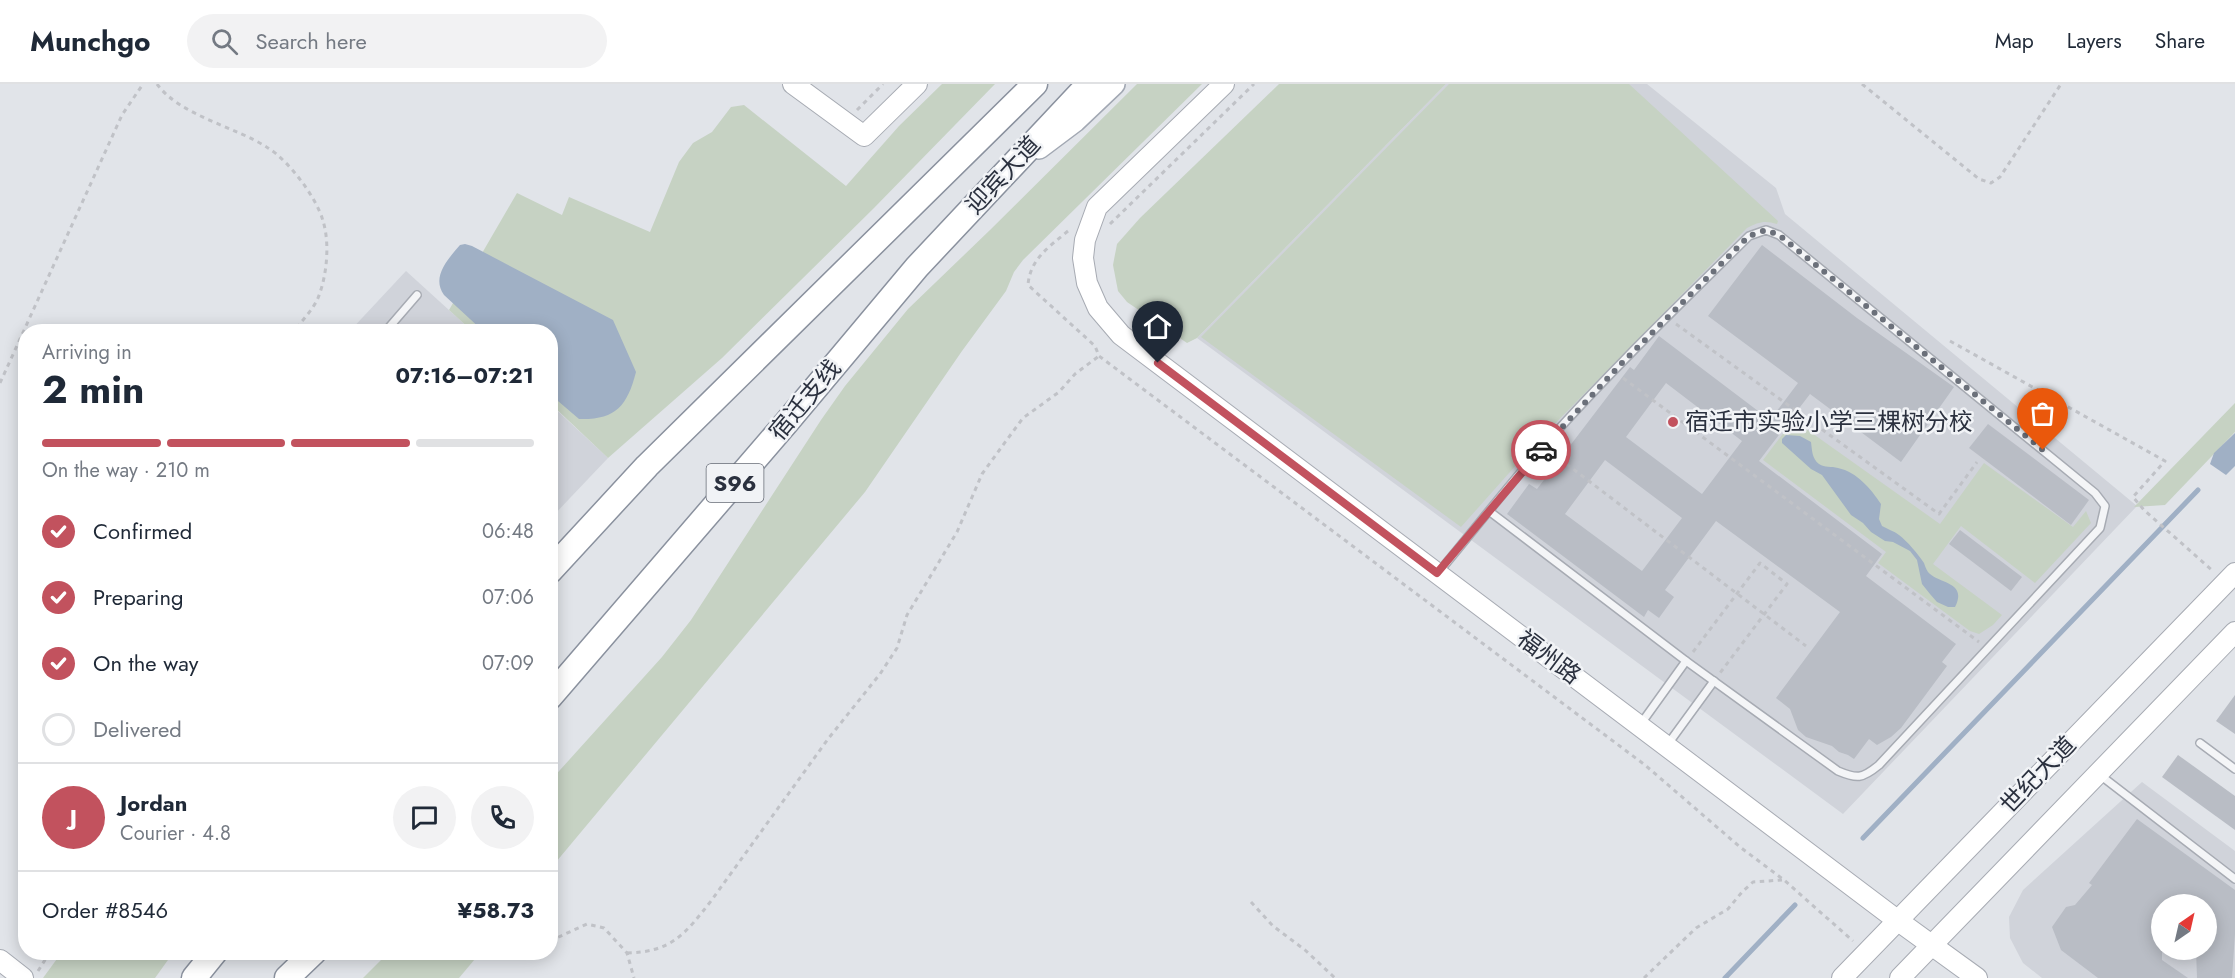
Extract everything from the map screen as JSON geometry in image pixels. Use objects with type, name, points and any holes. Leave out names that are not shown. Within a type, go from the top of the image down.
[{"type":"highway","points":[[974,142],[1028,84]]},
{"type":"highway","name":"迎宾大道","points":[[558,557],[881,234],[1035,84]]},
{"type":"highway","name":"迎宾大道","points":[[917,267],[1089,84]]},
{"type":"highway","name":"宿迁支线","points":[[558,688],[917,267]]},
{"type":"highway","points":[[194,978],[209,960]]},
{"type":"highway","points":[[287,978],[306,960]]},
{"type":"main road","points":[[974,142],[1020,84]]},
{"type":"main road","points":[[1000,177],[1075,121],[1114,84]]},
{"type":"street","points":[[793,84],[864,136],[917,84]]},
{"type":"street","name":"福州路","points":[[1224,84],[1097,207],[1084,249],[1087,283],[1098,308],[1120,335],[1977,978]]},
{"type":"street","name":"世纪大道","points":[[1842,978],[2230,578]]},
{"type":"street","name":"世纪大道","points":[[1900,978],[2235,632]]},
{"type":"street","points":[[0,960],[23,978]]},
{"type":"lane","points":[[1437,573],[1489,511],[1544,447],[1614,372],[1749,236],[1766,230],[1779,235],[2095,494],[2105,506],[2100,528],[1879,765],[1861,777],[1852,777],[1838,771],[1686,661],[1489,511]]},
{"type":"lane","points":[[392,324],[417,296]]},
{"type":"lane","points":[[1640,726],[1686,661]]},
{"type":"lane","points":[[1667,746],[1714,681]]},
{"type":"lane","points":[[2200,743],[2235,769]]},
{"type":"lane","points":[[2098,774],[2235,879]]},
{"type":"path","points":[[27,324],[122,115],[143,84]]},
{"type":"path","points":[[157,84],[176,102],[269,148],[288,166],[314,200],[323,220],[327,250],[318,299],[300,324]]},
{"type":"path","points":[[845,122],[883,84]]},
{"type":"path","points":[[1109,225],[1254,84]]},
{"type":"path","points":[[1862,84],[1979,179],[1991,183],[2000,177],[2061,84]]},
{"type":"path","points":[[1072,228],[1037,257],[1029,273],[1028,285],[1095,346],[1099,356],[1645,765],[1740,847],[1784,880],[1866,952]]},
{"type":"path","points":[[1668,317],[1939,514],[1977,462]]},
{"type":"path","points":[[1950,342],[2165,461],[2133,497],[2168,531],[2230,578]]},
{"type":"path","points":[[0,384],[18,344]]},
{"type":"path","points":[[627,953],[648,952],[668,946],[691,926],[828,739],[880,675],[897,648],[907,615],[957,532],[982,474],[1023,418],[1059,392],[1075,374],[1099,356]]},
{"type":"path","points":[[1614,372],[1988,649]]},
{"type":"path","points":[[1544,447],[1806,646]]},
{"type":"path","points":[[1686,661],[1760,563],[1787,584],[1714,681]]},
{"type":"path","points":[[1644,978],[1696,928],[1728,909],[1753,882],[1784,880]]},
{"type":"path","points":[[1251,902],[1273,926],[1305,950],[1335,978]]},
{"type":"path","points":[[558,937],[587,924],[604,928],[627,953],[634,978]]},
{"type":"path","points":[[32,978],[44,960]]},
{"type":"shaded area","name":"宿迁市实验小学三棵树分校","points":[[1446,84],[1647,84],[1776,188],[1785,214],[2137,506],[1843,814],[1197,338]]},
{"type":"shaded area","points":[[406,271],[464,324],[356,324]]},
{"type":"shaded area","points":[[558,411],[608,458],[558,511]]},
{"type":"shaded area","points":[[2142,782],[2235,851],[2235,978],[2042,978],[2023,963],[2010,938],[2009,917],[2023,890]]},
{"type":"green space","points":[[942,84],[995,84],[874,208],[722,358],[608,458],[558,411],[558,324],[464,324],[449,310],[517,193],[562,215],[569,197],[650,232],[679,162],[693,143],[712,132],[731,107],[744,105],[846,186],[899,126]]},
{"type":"green space","points":[[1137,84],[1202,84],[1023,260],[1014,272],[1006,291],[865,492],[558,860],[558,772],[662,657],[691,620],[845,386],[908,309]]},
{"type":"green space","points":[[1279,84],[1446,84],[1197,338],[1187,343],[1127,302],[1118,291],[1113,265],[1117,244],[1140,218]]},
{"type":"green space","points":[[1449,84],[1629,84],[1778,221],[1777,224],[1762,222],[1747,228],[1534,445],[1461,527],[1201,337]]},
{"type":"green space","points":[[2235,403],[2235,432],[2165,505],[2134,507]]},
{"type":"green space","points":[[1791,423],[1802,426],[1940,524],[1984,463],[2073,527],[2086,511],[2091,523],[2035,583],[1961,526],[1933,564],[2002,615],[1993,625],[1979,634],[1970,631],[1878,563],[1886,552],[1763,460]]},
{"type":"green space","points":[[56,960],[168,960],[155,978],[43,978]]},
{"type":"green space","points":[[381,960],[474,960],[459,978],[363,978]]},
{"type":"water","points":[[460,245],[472,246],[613,320],[636,372],[624,403],[618,409],[602,417],[579,419],[558,401],[558,324],[475,324],[444,295],[440,288],[440,275]]},
{"type":"water","points":[[2235,433],[2235,466],[2226,475],[2210,464],[2214,453]]},
{"type":"water","points":[[1786,435],[1800,436],[1811,442],[1814,457],[1819,464],[1845,470],[1868,487],[1881,504],[1879,519],[1882,526],[1905,541],[1919,556],[1928,572],[1955,588],[1958,592],[1958,599],[1955,607],[1948,607],[1937,602],[1930,594],[1922,584],[1917,560],[1910,551],[1893,542],[1885,541],[1851,515],[1822,475],[1811,469],[1782,443]]},
{"type":"building","points":[[1762,245],[1857,318],[1954,387],[1901,462],[1810,394],[1759,461],[1882,554],[1866,576],[1956,644],[1942,662],[1947,666],[1901,728],[1877,745],[1869,739],[1854,759],[1832,746],[1806,737],[1798,730],[1790,709],[1776,698],[1840,612],[1716,521],[1665,590],[1674,597],[1659,618],[1648,610],[1644,617],[1507,514],[1529,484],[1537,489],[1630,367],[1634,370],[1659,336],[1770,420],[1798,383],[1708,316]],"holes":[[[1666,383],[1742,441],[1702,494],[1626,437]],[[1605,460],[1682,518],[1642,571],[1565,514]]]},
{"type":"building","points":[[1988,424],[2089,500],[2071,525],[1969,448]]},
{"type":"building","points":[[1960,530],[2022,577],[2011,591],[1949,544]]},
{"type":"building","points":[[2235,695],[2235,734],[2216,721]]},
{"type":"building","points":[[2178,755],[2235,796],[2235,830],[2162,777]]},
{"type":"building","points":[[2137,819],[2235,890],[2232,978],[2197,978],[2196,960],[2217,960],[2217,894],[2151,894],[2151,960],[2162,960],[2188,978],[2098,978],[2061,950],[2052,927],[2066,907],[2075,905],[2092,885],[2089,883]]},
{"type":"waterway","points":[[1863,838],[2198,490]]},
{"type":"waterway","points":[[1725,978],[1795,905]]},
{"type":"way so far","points":[[1541,450],[1621,364],[1749,236],[1766,230],[1779,235],[2043,450]]},
{"type":"place","name":"宿迁市实验小学三棵树分校","points":[[1673,422]]},
{"type":"route","points":[[1158,363],[1437,573],[1541,450]]}]
